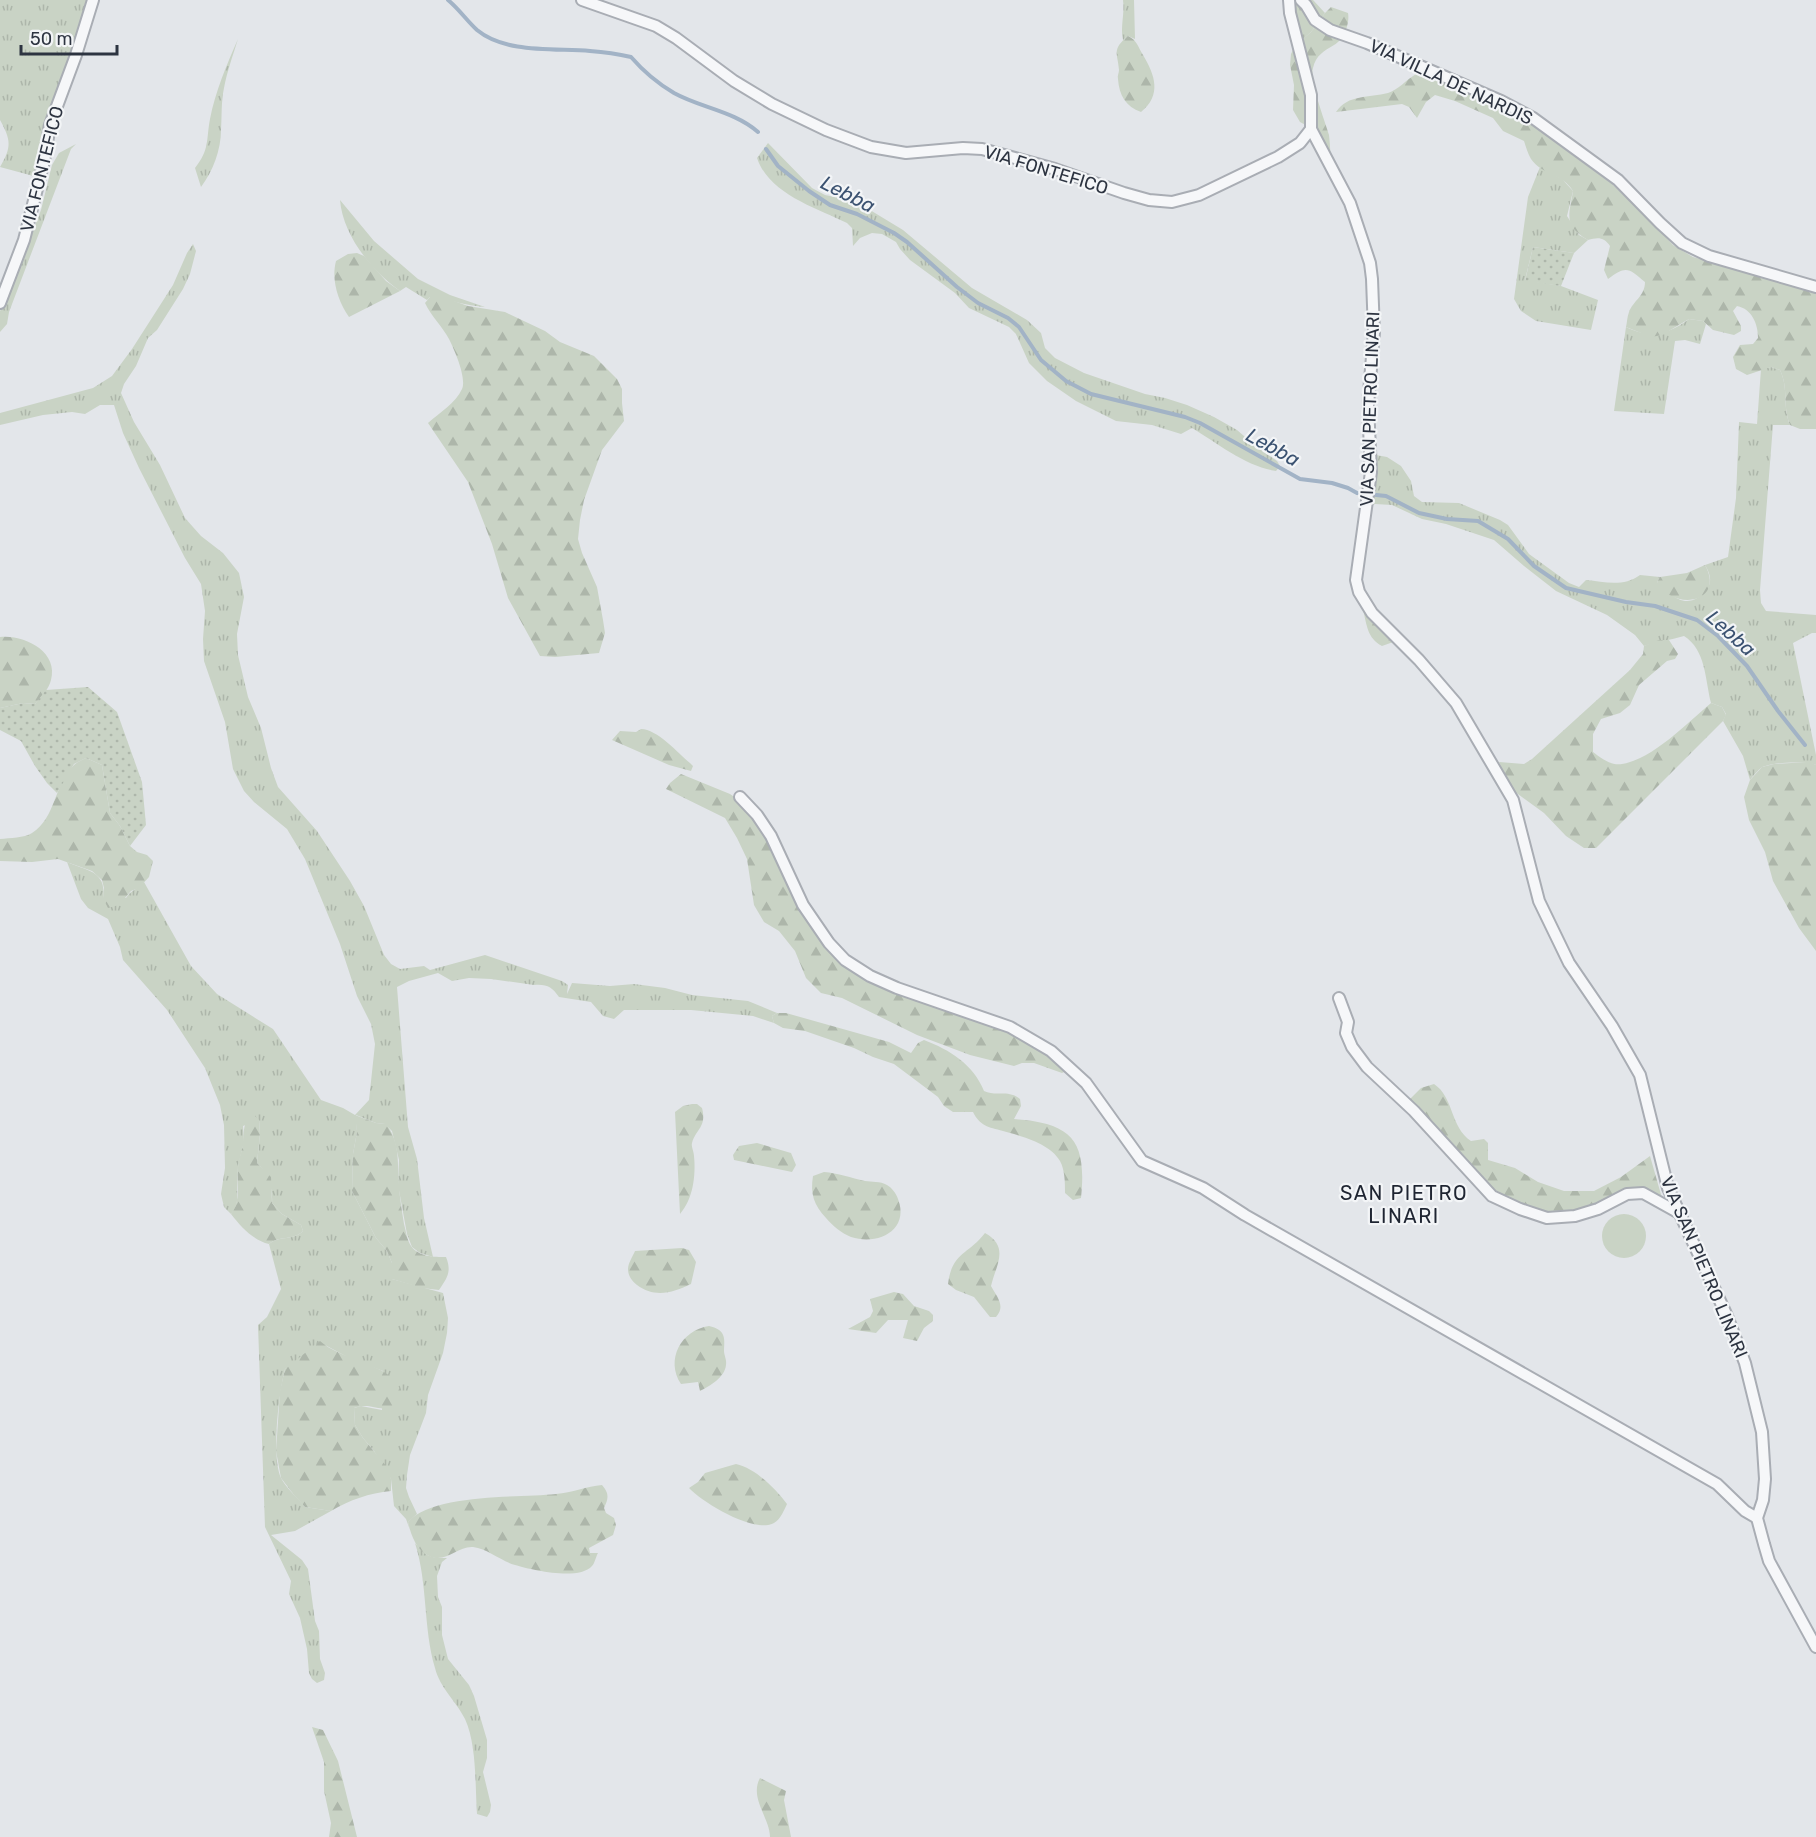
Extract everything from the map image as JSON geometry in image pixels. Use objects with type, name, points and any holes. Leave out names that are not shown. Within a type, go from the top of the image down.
[{"type":"street","name":"VIA FONTEFICO","points":[[0,303],[26,231],[44,161],[50,125],[76,55],[93,0]]},
{"type":"street","name":"VIA FONTEFICO","points":[[582,0],[656,26],[734,81],[772,104],[826,130],[871,147],[906,153],[963,148],[982,149],[1055,169],[1149,200],[1172,202],[1199,195],[1278,157],[1299,143],[1311,129]]},
{"type":"street","name":"VIA SAN PIETRO LINARI","points":[[1289,0],[1290,14],[1311,95],[1311,129],[1350,203],[1370,263],[1372,279],[1374,332],[1368,405],[1371,448],[1370,488],[1356,580],[1359,592],[1372,613],[1419,660],[1456,703],[1513,800],[1539,901],[1569,963],[1612,1026],[1640,1075],[1668,1188],[1727,1316],[1745,1363],[1762,1432],[1765,1479],[1763,1500],[1757,1518],[1769,1561],[1816,1647]]},
{"type":"street","name":"VIA VILLA DE NARDIS","points":[[1301,0],[1315,20],[1330,30],[1367,43],[1501,101],[1533,118],[1618,180],[1682,243],[1708,256],[1816,287]]},
{"type":"street","points":[[740,797],[757,815],[771,836],[803,904],[829,943],[845,960],[870,976],[897,988],[1010,1028],[1051,1052],[1086,1083],[1142,1161],[1203,1188],[1245,1215],[1708,1479],[1745,1511],[1757,1518]]},
{"type":"street","points":[[1339,998],[1348,1022],[1346,1033],[1352,1047],[1367,1067],[1414,1111],[1492,1196],[1547,1218],[1575,1216],[1599,1209],[1627,1194],[1643,1193],[1679,1213]]},
{"type":"green space","points":[[0,0],[90,0],[37,177],[0,167],[9,144],[0,120]]},
{"type":"green space","points":[[1123,0],[1134,0],[1135,39],[1128,36],[1123,40]]},
{"type":"green space","points":[[1291,0],[1313,0],[1325,13],[1301,41]]},
{"type":"green space","points":[[1331,7],[1348,13],[1347,26],[1338,43],[1318,57],[1312,74],[1329,135],[1331,158],[1313,129],[1300,122],[1293,110],[1294,85],[1290,65],[1291,54],[1295,46],[1311,32]]},
{"type":"green space","points":[[1128,36],[1137,44],[1153,77],[1152,99],[1141,112],[1127,104],[1119,85],[1117,48]]},
{"type":"green space","points":[[238,39],[223,93],[218,153],[201,187],[195,168],[207,144],[215,99]]},
{"type":"green space","points":[[1416,74],[1427,74],[1517,114],[1612,184],[1673,245],[1693,257],[1816,289],[1816,429],[1800,429],[1790,425],[1780,370],[1771,367],[1747,375],[1736,369],[1733,357],[1740,345],[1753,344],[1758,338],[1757,328],[1747,310],[1737,306],[1733,311],[1741,326],[1741,331],[1734,335],[1713,330],[1703,321],[1689,319],[1662,335],[1651,337],[1626,327],[1629,312],[1641,295],[1645,282],[1627,270],[1608,279],[1604,270],[1610,246],[1600,238],[1588,240],[1575,230],[1569,214],[1573,191],[1569,185],[1536,164],[1530,157],[1524,141],[1503,131],[1493,118],[1435,95],[1426,102],[1417,118],[1409,107],[1402,104],[1336,112],[1353,99],[1392,92]]},
{"type":"green space","points":[[768,143],[812,188],[825,195],[840,198],[870,210],[903,230],[972,288],[1027,320],[1041,333],[1045,348],[1055,358],[1084,373],[1145,394],[1187,405],[1214,417],[1237,430],[1277,461],[1280,466],[1276,471],[1254,465],[1232,454],[1192,428],[1181,434],[1152,425],[1116,421],[1076,401],[1047,381],[1029,363],[1016,334],[1009,327],[969,308],[955,293],[910,260],[896,242],[882,234],[872,233],[860,238],[853,246],[852,228],[847,223],[795,198],[772,181],[763,171],[757,158]]},
{"type":"green space","points":[[76,144],[71,149],[9,312],[7,324],[0,332],[0,311],[41,210],[52,165],[59,153]]},
{"type":"green space","points":[[1540,167],[1562,179],[1573,191],[1567,216],[1579,235],[1588,240],[1574,253],[1533,247],[1525,280],[1561,286],[1598,300],[1591,330],[1536,321],[1521,311],[1514,299],[1528,197]]},
{"type":"green space","points":[[340,200],[374,241],[418,279],[450,295],[485,307],[430,297],[427,300],[406,287],[400,291],[379,273],[361,252],[347,227]]},
{"type":"green space","points":[[193,244],[196,251],[183,289],[157,330],[148,338],[121,393],[134,422],[160,465],[185,518],[201,536],[223,553],[239,573],[244,597],[237,634],[238,655],[248,697],[261,728],[278,787],[317,831],[350,881],[364,906],[384,955],[391,964],[400,969],[424,966],[430,970],[485,955],[562,981],[568,985],[567,994],[572,983],[610,986],[634,984],[665,988],[692,995],[748,1001],[777,1013],[772,1016],[774,1023],[753,1016],[691,1010],[624,1010],[614,1019],[603,1016],[591,1002],[559,997],[551,989],[542,985],[469,978],[452,981],[438,973],[409,981],[397,987],[408,1127],[417,1159],[424,1218],[433,1257],[420,1253],[412,1247],[407,1234],[398,1185],[399,1160],[392,1131],[385,1124],[356,1115],[357,1132],[353,1154],[352,1191],[376,1238],[387,1251],[392,1263],[392,1279],[443,1293],[448,1318],[447,1333],[443,1353],[428,1395],[426,1413],[410,1455],[406,1488],[417,1514],[408,1522],[410,1530],[406,1519],[394,1506],[391,1479],[355,1425],[354,1408],[361,1406],[382,1410],[383,1371],[351,1359],[325,1345],[285,1369],[278,1408],[276,1440],[281,1478],[305,1507],[331,1511],[295,1531],[271,1535],[302,1560],[308,1569],[315,1621],[319,1631],[320,1659],[325,1673],[324,1680],[317,1683],[309,1673],[307,1649],[300,1618],[289,1594],[291,1581],[265,1527],[258,1325],[267,1317],[281,1289],[269,1244],[295,1236],[303,1231],[301,1225],[282,1214],[272,1203],[269,1181],[257,1163],[259,1120],[243,1126],[244,1142],[238,1166],[237,1201],[231,1214],[224,1207],[221,1194],[225,1168],[224,1125],[220,1105],[205,1068],[167,1010],[123,960],[108,919],[88,908],[81,899],[67,862],[99,877],[102,882],[103,898],[126,898],[144,882],[191,966],[217,994],[273,1029],[321,1100],[355,1115],[369,1100],[375,1044],[371,1024],[357,996],[340,944],[305,859],[287,829],[244,791],[233,769],[225,722],[204,661],[205,611],[201,584],[185,558],[139,468],[123,433],[114,405],[100,405],[85,414],[72,412],[43,415],[0,425],[0,413],[93,388],[112,376],[173,285]]},
{"type":"green space","points":[[1533,247],[1574,253],[1561,286],[1525,281]]},
{"type":"green space","points":[[357,253],[364,256],[386,281],[400,291],[349,317],[336,290],[335,268],[336,261],[348,254]]},
{"type":"green space","points":[[440,296],[468,306],[505,312],[545,331],[560,342],[594,356],[617,379],[622,389],[624,421],[602,450],[584,500],[578,539],[597,587],[605,633],[599,653],[540,656],[508,598],[492,544],[468,482],[428,423],[456,399],[463,384],[459,364],[451,344],[425,303],[430,297]]},
{"type":"green space","points":[[1689,319],[1703,321],[1706,324],[1700,344],[1685,340],[1675,341],[1664,414],[1614,411],[1626,327],[1643,333],[1659,334]]},
{"type":"green space","points":[[1771,367],[1780,370],[1783,377],[1790,425],[1773,425],[1760,590],[1761,603],[1766,611],[1816,615],[1816,633],[1793,643],[1816,755],[1816,765],[1772,764],[1761,768],[1750,780],[1743,756],[1723,721],[1726,714],[1722,707],[1711,703],[1701,657],[1697,649],[1684,636],[1644,646],[1635,635],[1607,615],[1556,591],[1494,540],[1446,524],[1422,519],[1392,505],[1375,504],[1369,508],[1376,479],[1376,455],[1387,457],[1401,466],[1411,481],[1414,496],[1422,502],[1459,503],[1500,520],[1508,525],[1529,554],[1569,583],[1579,587],[1586,580],[1614,583],[1634,579],[1640,575],[1660,577],[1657,582],[1673,596],[1685,601],[1694,600],[1709,586],[1710,578],[1705,565],[1728,557],[1736,498],[1739,422],[1757,424],[1761,369]]},
{"type":"green space","points":[[1705,565],[1710,578],[1709,588],[1695,599],[1685,600],[1674,597],[1657,582],[1660,577],[1687,573]]},
{"type":"green space","points":[[1363,610],[1396,641],[1382,646],[1377,643],[1368,631]]},
{"type":"green space","points":[[0,637],[19,638],[28,642],[44,653],[50,661],[52,670],[50,683],[35,704],[23,703],[0,708]]},
{"type":"green space","points":[[1659,640],[1669,640],[1678,654],[1675,659],[1667,661],[1639,685],[1630,705],[1620,713],[1601,719],[1593,734],[1593,752],[1614,764],[1634,761],[1669,739],[1711,703],[1722,707],[1726,715],[1723,721],[1596,848],[1584,848],[1566,836],[1544,813],[1511,789],[1499,762],[1524,764],[1532,759],[1630,670],[1643,654],[1644,646]]},
{"type":"green space","points":[[88,687],[117,712],[142,782],[146,825],[130,846],[120,826],[110,813],[102,765],[86,758],[74,764],[57,793],[35,766],[21,741],[0,730],[0,708],[23,703],[35,704],[46,690]]},
{"type":"green space","points":[[641,729],[654,733],[667,742],[693,766],[691,771],[669,765],[612,740],[620,731],[636,732]]},
{"type":"green space","points":[[86,758],[102,765],[110,813],[120,826],[130,846],[153,861],[149,877],[139,888],[131,891],[119,905],[108,908],[103,898],[102,880],[92,871],[58,859],[32,862],[0,861],[0,839],[25,836],[40,827],[51,810],[67,773],[75,764]]},
{"type":"green space","points":[[1810,762],[1816,765],[1816,951],[1799,928],[1773,881],[1765,852],[1749,820],[1744,797],[1750,780],[1762,767]]},
{"type":"green space","points":[[681,774],[730,794],[743,803],[767,835],[786,880],[845,961],[1008,1028],[1051,1053],[1066,1071],[1062,1073],[1034,1063],[1014,1066],[970,1055],[917,1035],[842,998],[821,993],[806,978],[795,951],[779,931],[764,922],[754,905],[747,859],[725,818],[666,789]]},
{"type":"green space","points":[[777,1013],[786,1013],[889,1042],[911,1053],[918,1043],[924,1040],[952,1053],[974,1073],[984,1091],[1011,1094],[1020,1099],[1021,1106],[1014,1119],[1050,1125],[1062,1130],[1072,1138],[1081,1162],[1081,1198],[1073,1200],[1065,1193],[1062,1165],[1049,1149],[1026,1138],[985,1125],[973,1112],[953,1112],[944,1106],[938,1097],[894,1064],[805,1031],[783,1028],[774,1023],[772,1016]]},
{"type":"green space","points":[[1434,1084],[1445,1096],[1464,1135],[1471,1141],[1484,1139],[1488,1143],[1488,1160],[1515,1168],[1538,1182],[1564,1191],[1594,1191],[1621,1177],[1650,1156],[1662,1198],[1639,1190],[1577,1211],[1547,1214],[1520,1205],[1495,1190],[1407,1102],[1421,1088]]},
{"type":"green space","points":[[697,1104],[702,1108],[703,1120],[692,1144],[695,1164],[693,1187],[680,1214],[675,1112],[683,1106]]},
{"type":"green space","points":[[254,1115],[259,1120],[260,1134],[257,1163],[271,1177],[272,1203],[282,1214],[301,1225],[303,1231],[295,1236],[269,1244],[248,1232],[231,1214],[237,1198],[238,1165],[244,1128],[247,1121]]},
{"type":"green space","points":[[355,1115],[376,1123],[386,1124],[391,1131],[396,1146],[400,1201],[408,1241],[414,1250],[422,1254],[446,1257],[448,1262],[448,1275],[439,1290],[422,1288],[392,1279],[392,1263],[387,1251],[376,1238],[352,1191],[353,1154],[357,1132]]},
{"type":"green space","points":[[757,1143],[791,1153],[796,1165],[792,1172],[734,1160],[733,1155],[739,1146]]},
{"type":"green space","points":[[824,1172],[889,1186],[898,1199],[901,1210],[896,1227],[881,1237],[871,1239],[851,1237],[837,1229],[818,1208],[814,1199],[813,1176]]},
{"type":"green space","points":[[1624,1214],[1633,1215],[1640,1220],[1645,1227],[1645,1245],[1640,1252],[1633,1257],[1624,1258],[1615,1257],[1608,1252],[1603,1245],[1602,1236],[1603,1227],[1608,1220],[1615,1215]]},
{"type":"green space","points":[[985,1233],[993,1238],[999,1250],[998,1264],[991,1286],[1000,1305],[996,1317],[990,1317],[974,1297],[948,1284],[957,1260]]},
{"type":"green space","points":[[682,1248],[689,1250],[696,1262],[691,1284],[670,1292],[657,1293],[643,1289],[631,1278],[628,1267],[635,1251]]},
{"type":"green space","points":[[894,1292],[903,1294],[914,1306],[929,1311],[933,1315],[933,1321],[924,1328],[917,1341],[903,1338],[908,1320],[888,1320],[876,1333],[848,1329],[870,1317],[873,1311],[870,1299]]},
{"type":"green space","points":[[709,1326],[718,1329],[723,1334],[726,1365],[720,1377],[700,1391],[698,1382],[681,1384],[676,1375],[675,1356],[678,1348],[691,1333]]},
{"type":"green space","points":[[320,1341],[389,1376],[399,1387],[403,1405],[388,1409],[366,1406],[354,1408],[355,1425],[387,1467],[391,1479],[391,1491],[360,1498],[331,1511],[305,1507],[294,1495],[281,1478],[276,1451],[280,1391],[285,1369]]},
{"type":"green space","points":[[736,1464],[764,1480],[787,1504],[774,1523],[765,1525],[742,1521],[717,1509],[689,1488],[705,1473]]},
{"type":"green space","points":[[602,1485],[607,1496],[604,1508],[606,1513],[614,1518],[616,1525],[613,1535],[589,1548],[590,1553],[598,1553],[592,1566],[577,1573],[555,1573],[523,1567],[473,1547],[435,1558],[424,1553],[417,1546],[408,1522],[420,1513],[436,1506],[456,1501],[562,1493]]},
{"type":"green space","points":[[415,1543],[428,1555],[447,1558],[442,1562],[437,1576],[438,1597],[442,1607],[442,1635],[448,1659],[469,1685],[474,1696],[487,1740],[487,1758],[483,1772],[491,1805],[487,1817],[477,1814],[474,1753],[469,1729],[437,1675],[431,1653],[422,1574]]},
{"type":"green space","points":[[312,1727],[323,1730],[338,1761],[357,1837],[329,1837],[331,1823],[324,1791],[324,1762]]},
{"type":"green space","points":[[760,1778],[786,1791],[784,1800],[791,1837],[770,1837],[758,1800],[757,1785]]},
{"type":"waterway","name":"Lebba","points":[[448,0],[477,30],[502,43],[532,48],[595,51],[631,57],[651,77],[674,93],[739,119],[758,132]]},
{"type":"waterway","name":"Lebba","points":[[766,149],[778,166],[809,191],[830,205],[857,214],[894,233],[978,303],[1008,318],[1019,327],[1041,360],[1066,381],[1091,394],[1185,417],[1200,423],[1300,479],[1332,483],[1357,493],[1386,496],[1419,513],[1447,519],[1478,521],[1508,539],[1534,566],[1566,588],[1626,602],[1655,606],[1697,620],[1718,636],[1747,666],[1805,745]]},
{"type":"district","name":"SAN PIETRO LINARI","points":[[1404,1204]]}]
